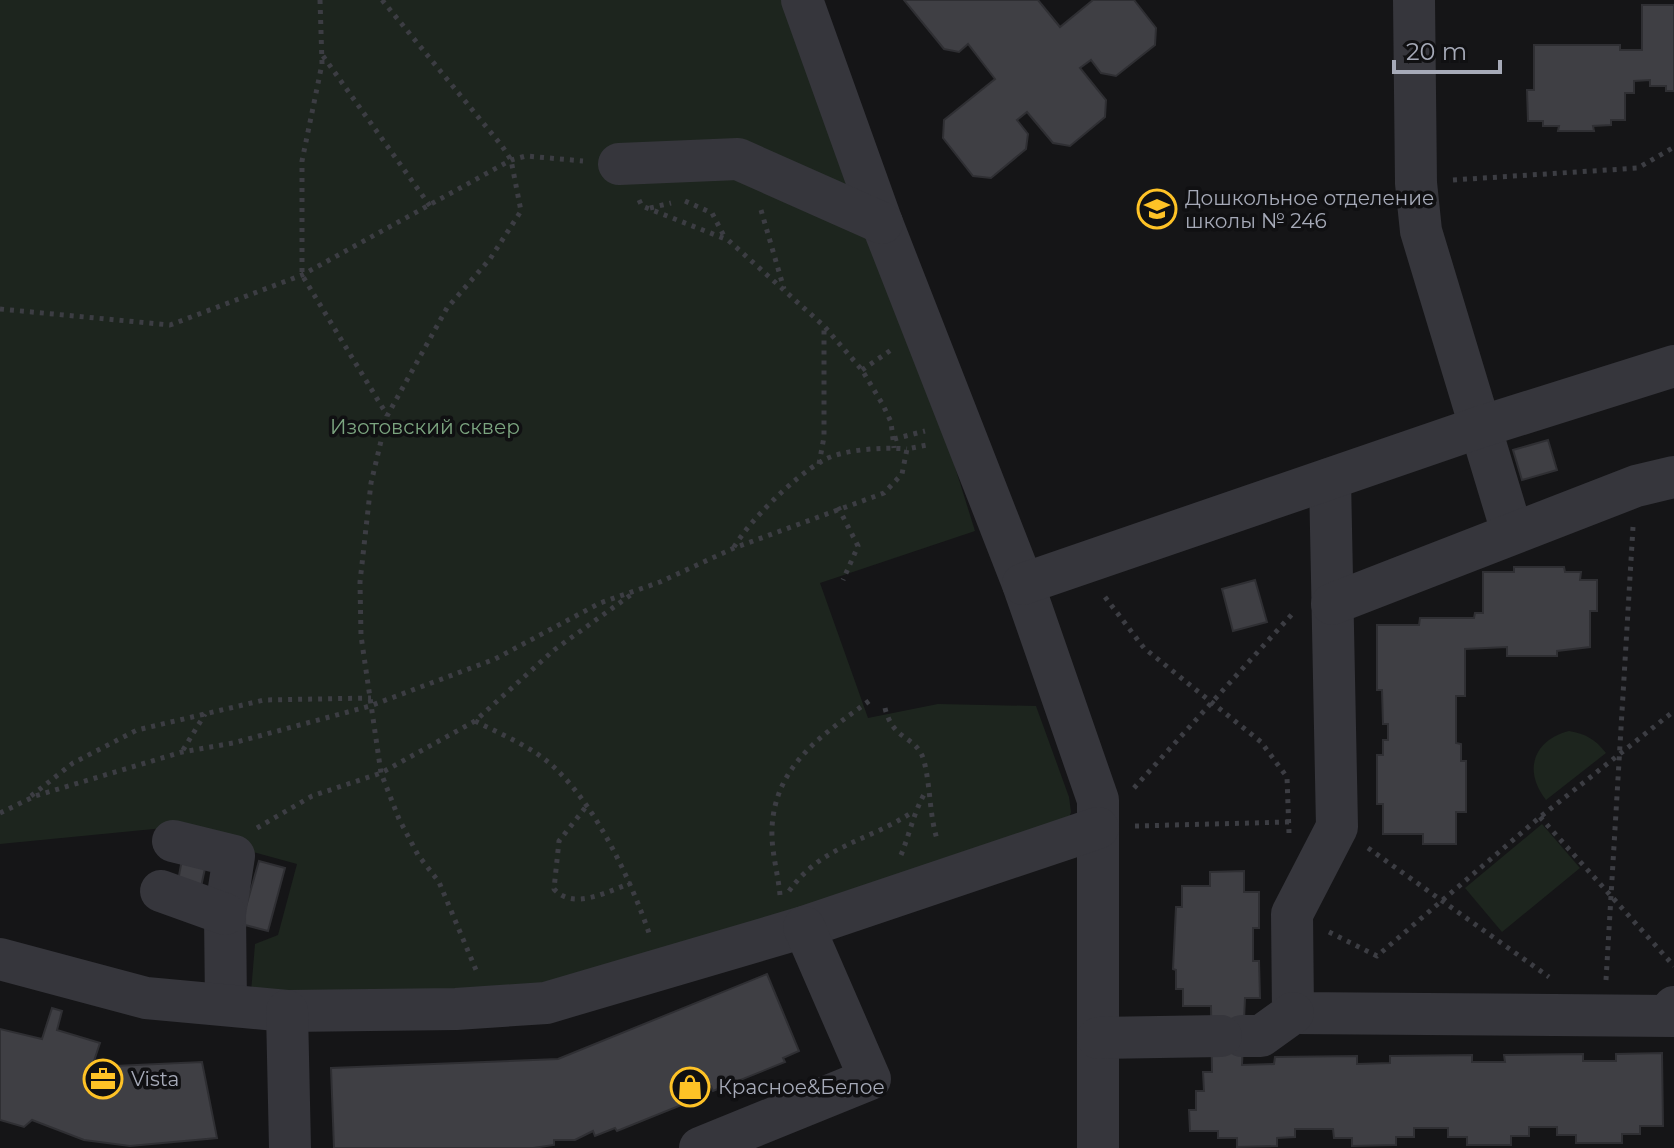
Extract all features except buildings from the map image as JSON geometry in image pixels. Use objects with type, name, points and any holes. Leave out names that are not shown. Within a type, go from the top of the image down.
[{"type":"lane","points":[[802,0],[882,223],[1023,584],[1098,800],[1098,1148]]},
{"type":"lane","points":[[1414,0],[1416,183],[1421,231],[1512,532]]},
{"type":"lane","points":[[619,164],[738,159],[882,223]]},
{"type":"lane","points":[[1023,584],[1480,427],[1674,366]]},
{"type":"lane","points":[[1293,1013],[1292,914],[1337,827],[1330,479]]},
{"type":"lane","points":[[1332,587],[1512,532],[1655,482]]},
{"type":"lane","points":[[0,959],[146,998],[287,1011],[546,1003],[804,927],[1098,828]]},
{"type":"lane","points":[[173,841],[234,856],[225,914],[226,1005]]},
{"type":"lane","points":[[161,891],[225,914]]},
{"type":"lane","points":[[700,1148],[870,1079],[804,927]]},
{"type":"lane","points":[[1098,1038],[1261,1036],[1293,1013],[1672,1016],[1674,1007]]},
{"type":"lane","points":[[287,1011],[290,1148]]},
{"type":"path","points":[[320,0],[322,56],[313,124],[302,161],[302,275],[387,416]]},
{"type":"path","points":[[382,0],[511,160],[521,211],[490,259],[447,308],[387,416],[371,483],[360,582],[361,636],[381,773],[399,819],[418,855],[439,882],[463,935],[475,964],[479,1007]]},
{"type":"path","points":[[322,56],[430,206]]},
{"type":"path","points":[[1416,183],[1638,168],[1674,147]]},
{"type":"path","points":[[0,309],[170,325],[302,275],[511,160],[526,156],[619,164],[642,206],[725,239],[824,326],[862,370],[891,422],[894,448]]},
{"type":"path","points":[[747,163],[784,289]]},
{"type":"path","points":[[648,208],[682,200],[712,213],[725,239]]},
{"type":"path","points":[[818,464],[824,437],[824,326]]},
{"type":"path","points":[[862,370],[899,345]]},
{"type":"path","points":[[734,548],[749,523],[818,464],[877,447],[907,449],[967,436]]},
{"type":"path","points":[[0,813],[24,801],[182,752],[233,743],[370,706],[495,659],[600,603],[638,591],[734,548],[838,507],[884,493],[902,474],[907,449]]},
{"type":"path","points":[[1603,1015],[1621,751],[1655,482]]},
{"type":"path","points":[[838,507],[858,546],[843,580]]},
{"type":"path","points":[[1069,568],[1104,597],[1144,648],[1261,742],[1287,777]]},
{"type":"path","points":[[1098,828],[1211,703],[1332,587]]},
{"type":"path","points":[[234,856],[248,836],[263,823],[312,796],[381,773],[475,721],[554,650],[638,591]]},
{"type":"path","points":[[24,801],[73,763],[137,730],[264,700],[371,698]]},
{"type":"path","points":[[869,701],[814,740],[793,766],[772,825],[781,902],[802,871],[820,857],[875,834],[914,811],[928,789]]},
{"type":"path","points":[[885,708],[888,722],[899,737],[914,742],[924,759],[931,821],[948,878]]},
{"type":"path","points":[[1292,914],[1377,956],[1540,817],[1674,711]]},
{"type":"path","points":[[182,752],[206,714]]},
{"type":"path","points":[[475,721],[542,758],[560,773],[608,840],[631,883],[661,968]]},
{"type":"path","points":[[585,808],[559,841],[554,889],[562,897],[572,899],[589,897],[631,883]]},
{"type":"path","points":[[897,895],[895,881],[914,823],[914,811]]},
{"type":"path","points":[[1540,817],[1674,966]]},
{"type":"path","points":[[1098,828],[1289,822]]},
{"type":"path","points":[[1337,827],[1554,980]]},
{"type":"green space","name":"Изотовский сквер","points":[[0,0],[787,0],[941,422],[975,531],[820,583],[868,718],[938,704],[1036,706],[1069,797],[1071,812],[1062,840],[546,1003],[250,1004],[255,944],[278,935],[297,864],[164,828],[0,844]]},
{"type":"green space","points":[[1569,731],[1590,738],[1606,753],[1546,800],[1535,778],[1535,758],[1547,742]]},
{"type":"green space","points":[[1542,824],[1580,868],[1502,932],[1465,888]]},
{"type":"place","name":"Дошкольное отделение школы № 246","points":[[1157,209]]},
{"type":"place","name":"Vista","points":[[103,1079]]},
{"type":"place","name":"Красное&Белое","points":[[690,1087]]}]
